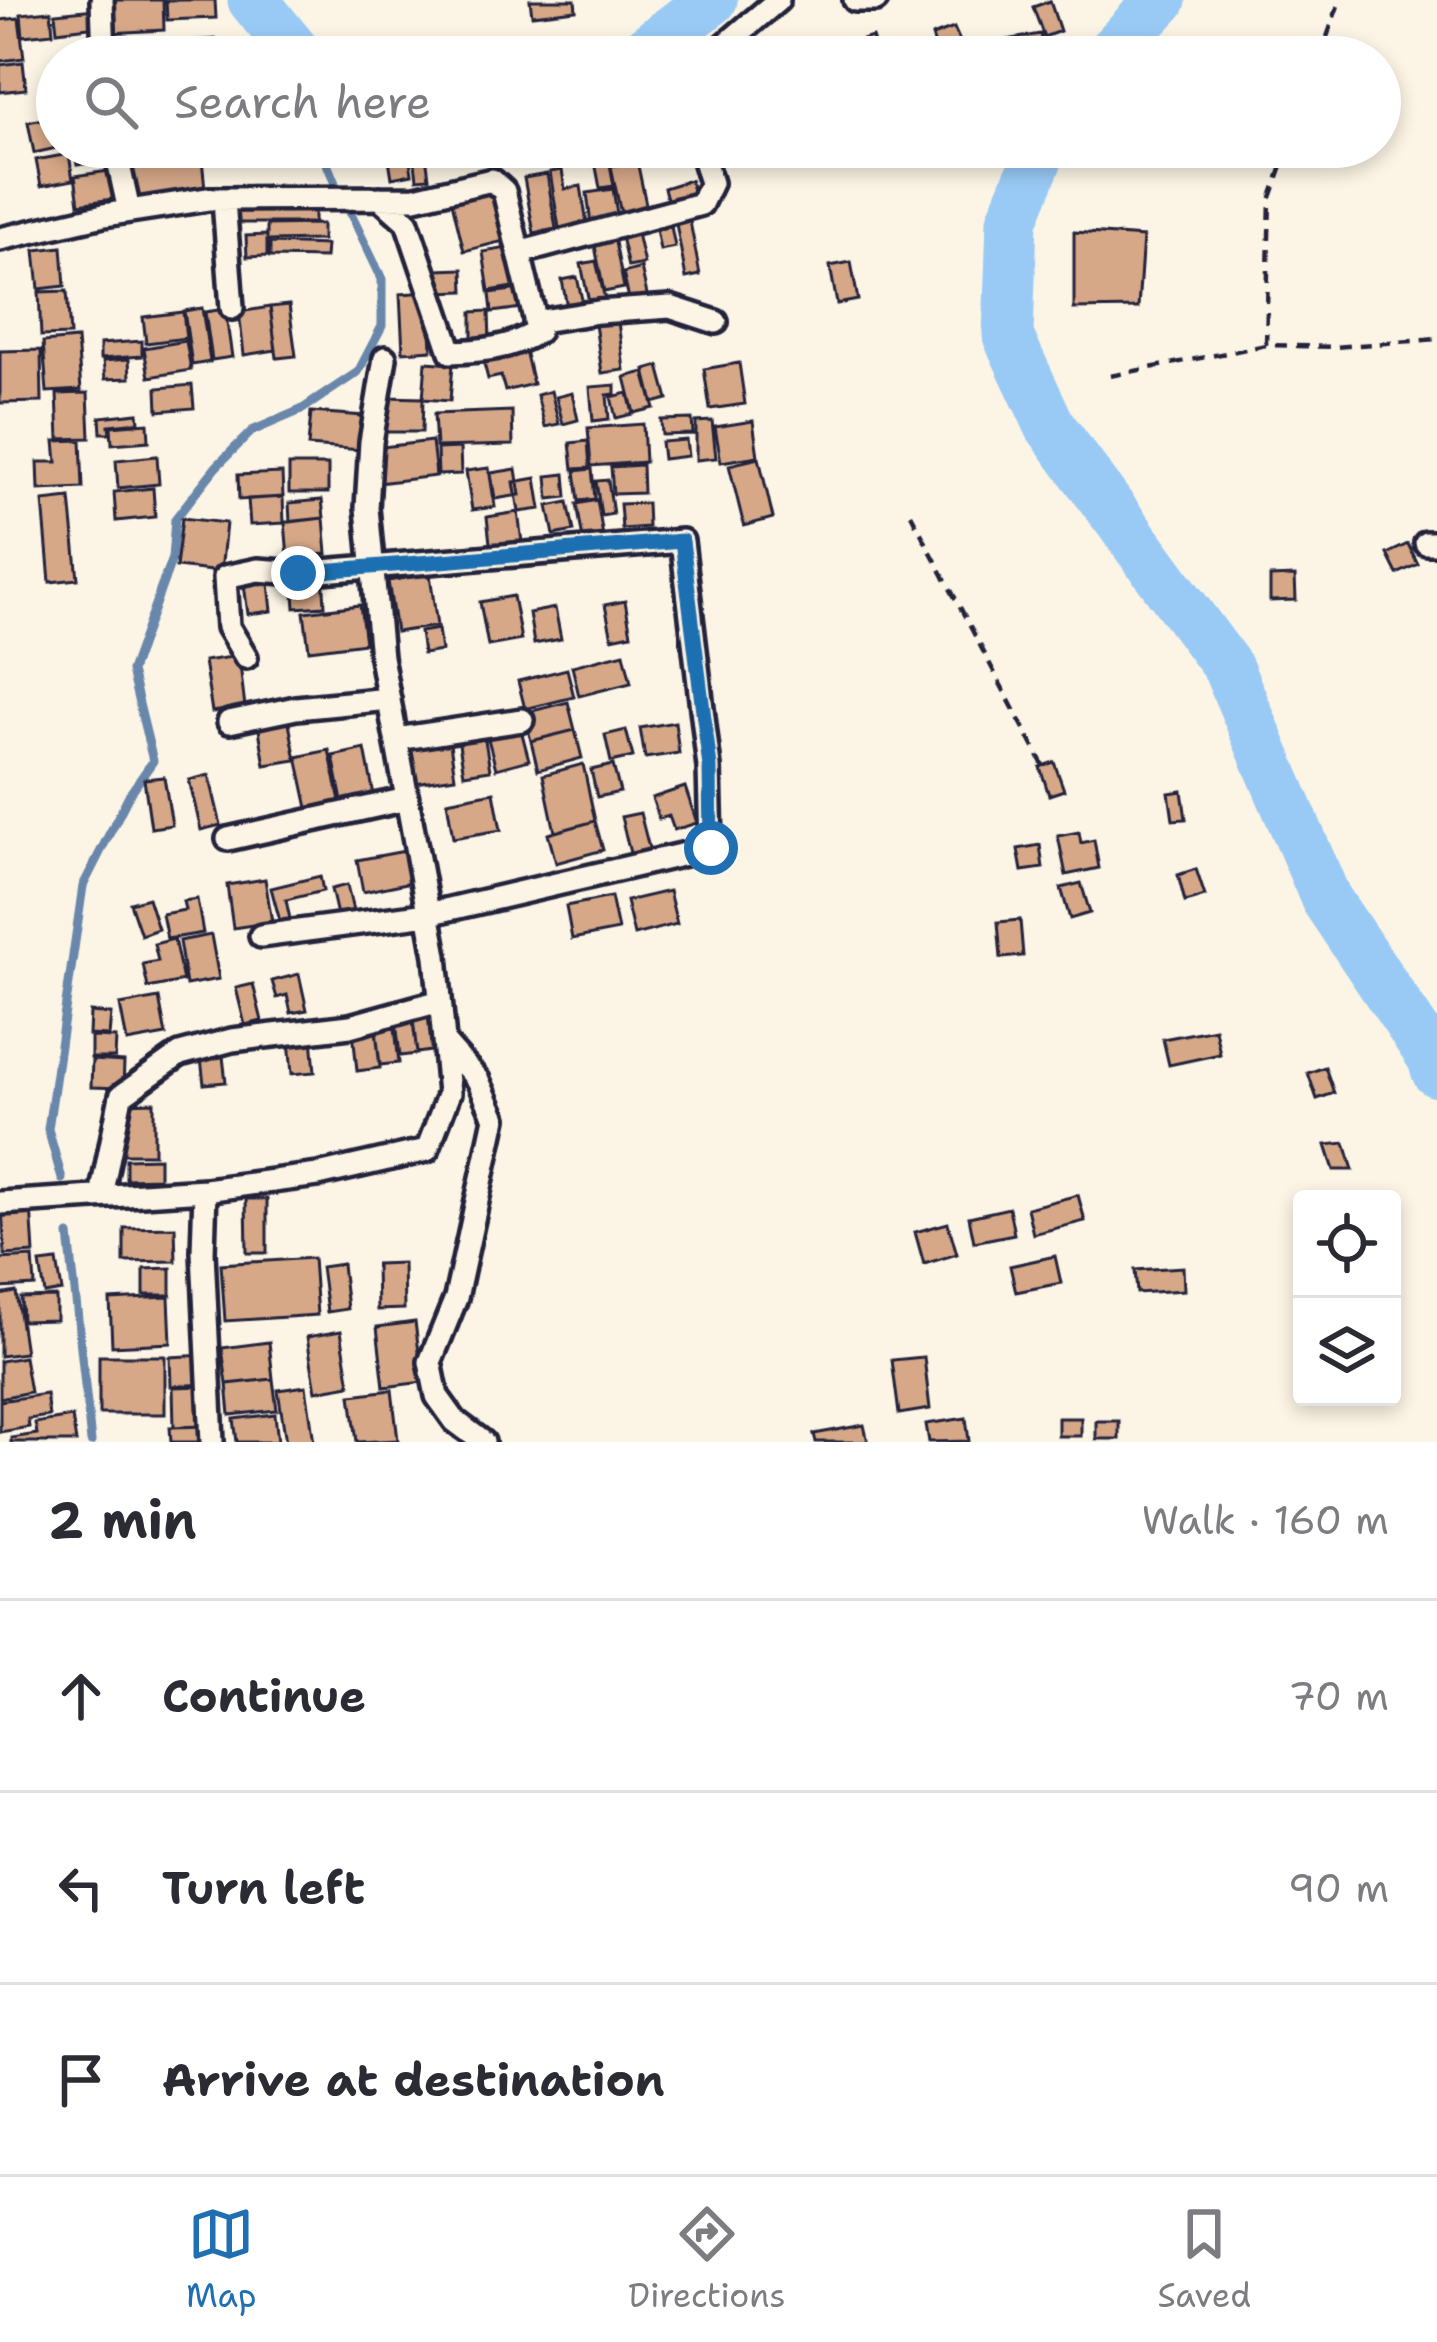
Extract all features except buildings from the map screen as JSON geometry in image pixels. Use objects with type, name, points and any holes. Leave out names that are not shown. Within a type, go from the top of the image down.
[{"type":"street","points":[[102,0],[103,36]]},
{"type":"street","points":[[736,36],[778,0]]},
{"type":"street","points":[[855,0],[876,0]]},
{"type":"street","points":[[120,168],[129,211]]},
{"type":"street","points":[[519,253],[701,204],[711,183],[706,168]]},
{"type":"street","points":[[0,239],[129,211],[224,200],[380,198],[415,198],[493,180],[504,191],[538,331],[525,340],[480,351],[452,352],[407,222],[380,198]]},
{"type":"street","points":[[224,200],[232,308]]},
{"type":"street","points":[[536,322],[670,307],[716,322]]},
{"type":"street","points":[[0,1203],[205,1190],[318,1174],[427,1150],[449,1093],[428,914],[389,700],[367,508],[371,442],[385,358]]},
{"type":"street","points":[[246,657],[228,627],[225,577],[259,570],[298,573],[682,541],[710,767],[711,848],[428,914],[261,936]]},
{"type":"street","points":[[229,722],[296,708],[389,700]]},
{"type":"street","points":[[397,739],[522,719]]},
{"type":"street","points":[[228,839],[407,799]]},
{"type":"street","points":[[101,1196],[121,1096],[181,1054],[232,1040],[350,1026],[440,1001]]},
{"type":"street","points":[[444,1043],[478,1080],[495,1118],[456,1298],[430,1362],[437,1396],[455,1421],[483,1442]]},
{"type":"street","points":[[205,1190],[203,1252],[212,1442]]},
{"type":"path","points":[[1327,36],[1340,0]]},
{"type":"path","points":[[1266,345],[1270,200],[1281,168]]},
{"type":"path","points":[[1110,376],[1266,345],[1334,347],[1437,339]]},
{"type":"path","points":[[911,514],[1042,765]]},
{"type":"waterway","points":[[253,0],[282,36]]},
{"type":"waterway","points":[[665,36],[712,0]]},
{"type":"waterway","points":[[1127,36],[1161,0]]},
{"type":"waterway","points":[[329,168],[337,188]]},
{"type":"waterway","points":[[1033,168],[1012,221],[1008,336],[1050,426],[1228,668],[1326,899],[1432,1057],[1437,1072]]},
{"type":"waterway","points":[[62,1179],[48,1129],[83,886],[129,795],[153,761],[131,671],[172,558],[175,519],[252,431],[301,410],[358,372],[382,326],[382,279],[349,210]]},
{"type":"waterway","points":[[69,1235],[91,1442]]},
{"type":"route","points":[[298,573],[682,541],[710,767],[711,848]]}]
